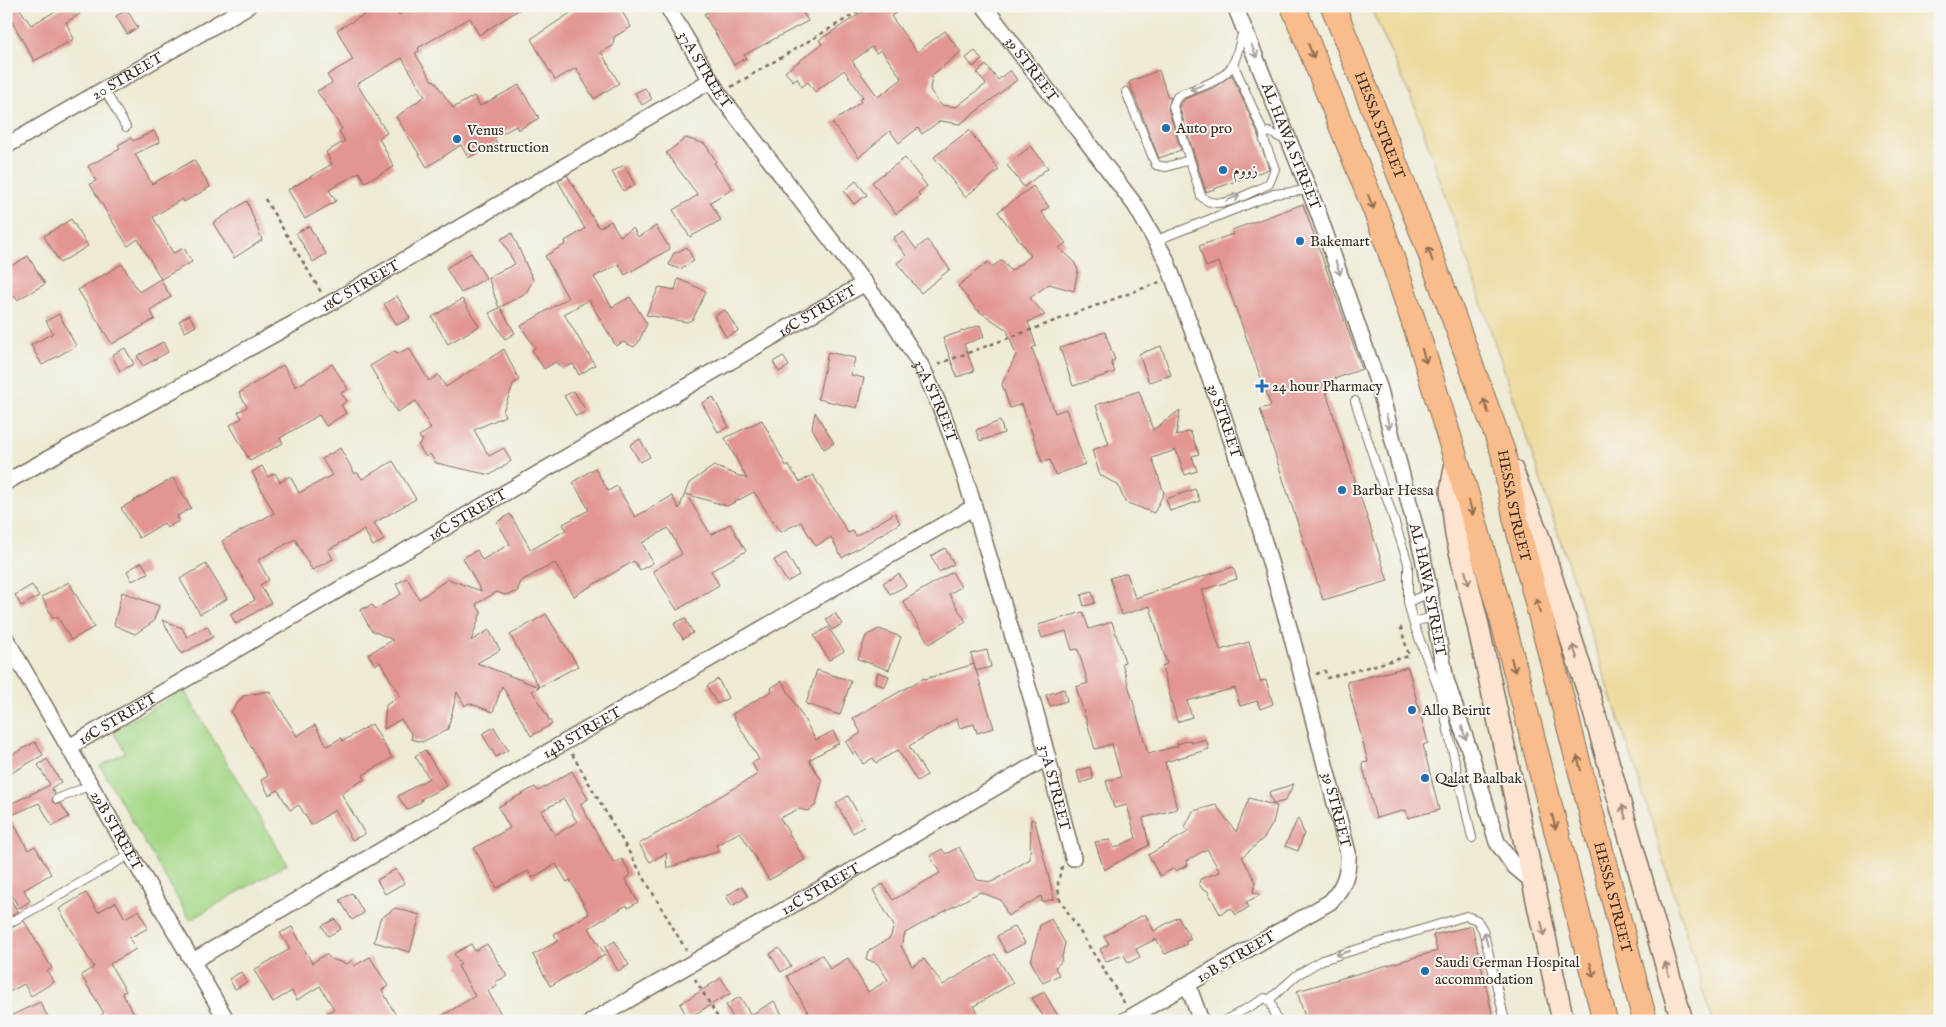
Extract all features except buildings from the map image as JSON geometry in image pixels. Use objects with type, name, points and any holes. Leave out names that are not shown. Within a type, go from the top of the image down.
[{"type":"main road","points":[[1293,6],[1381,225],[1419,338],[1504,626],[1605,1021]]},
{"type":"main road","name":"HESSA STREET","points":[[1333,6],[1424,237],[1503,452],[1515,517],[1645,1021]]},
{"type":"main road","points":[[1503,452],[1530,514],[1590,698],[1682,1021]]},
{"type":"main road","points":[[1456,462],[1451,491],[1455,527],[1563,1021]]},
{"type":"street","name":"20 STREET","points":[[6,146],[248,6]]},
{"type":"street","name":"37A STREET","points":[[667,6],[719,94],[891,318],[923,369],[943,414],[974,507],[1048,757],[1072,854]]},
{"type":"street","name":"39 STREET","points":[[984,6],[1135,205],[1157,240],[1173,277],[1240,465],[1275,577],[1348,853],[1347,875],[1343,886]]},
{"type":"street","name":"AL HAWA STREET","points":[[1235,6],[1292,143],[1380,390],[1423,557],[1446,680],[1497,842],[1514,865],[1532,881]]},
{"type":"street","name":"18C STREET","points":[[6,482],[328,304],[710,81]]},
{"type":"street","name":"16C STREET","points":[[69,747],[865,283]]},
{"type":"street","name":"14B STREET","points":[[193,961],[565,742],[974,507]]},
{"type":"street","name":"29B STREET","points":[[6,639],[227,1021]]},
{"type":"street","name":"12C STREET","points":[[592,1021],[1048,757]]},
{"type":"street","name":"10B STREET","points":[[1128,1018],[1322,908],[1330,902],[1343,886]]},
{"type":"street","points":[[1181,988],[1197,1021]]},
{"type":"street","points":[[1181,988],[1201,1021]]},
{"type":"lane","points":[[1233,63],[1264,134],[1264,140],[1275,169],[1269,184],[1220,204],[1209,203],[1201,196],[1189,160],[1174,112],[1175,101],[1182,94],[1220,77],[1233,63],[1244,26]]},
{"type":"lane","points":[[104,89],[126,127]]},
{"type":"lane","points":[[1126,92],[1156,165],[1166,167],[1189,160]]},
{"type":"lane","points":[[1264,134],[1269,132],[1292,143]]},
{"type":"lane","points":[[1157,240],[1274,194],[1309,190]]},
{"type":"lane","points":[[1355,401],[1408,563],[1408,602],[1413,622],[1439,690],[1472,838]]},
{"type":"lane","points":[[1408,602],[1430,593]]},
{"type":"lane","points":[[1413,622],[1434,617]]},
{"type":"lane","points":[[57,799],[91,785]]},
{"type":"lane","points":[[6,925],[131,854]]},
{"type":"lane","points":[[1268,1000],[1297,975],[1322,960],[1466,916],[1477,920],[1484,930],[1505,1021]]},
{"type":"lane","points":[[1224,1021],[1262,999],[1268,1000],[1273,1005],[1277,1021]]},
{"type":"path","points":[[719,94],[868,6]]},
{"type":"path","points":[[265,199],[328,304]]},
{"type":"path","points":[[923,369],[1173,277]]},
{"type":"path","points":[[1302,678],[1325,671],[1327,678],[1409,656],[1401,628],[1413,622]]},
{"type":"path","points":[[565,742],[720,1021]]},
{"type":"path","points":[[1072,854],[1059,875],[1059,898],[1128,1018]]},
{"type":"green space","points":[[184,690],[287,864],[190,920],[100,766],[125,752],[113,731]]},
{"type":"sand","points":[[1370,6],[1940,6],[1940,1021],[1713,1021],[1642,790],[1520,417],[1416,109]]},
{"type":"place","name":"Auto pro","points":[[1166,128]]},
{"type":"place","name":"Venus Construction","points":[[457,139]]},
{"type":"place","name":"زووم","points":[[1223,170]]},
{"type":"place","name":"Bakemart","points":[[1300,241]]},
{"type":"place","name":"24 hour Pharmacy","points":[[1262,386]]},
{"type":"place","name":"Barbar Hessa","points":[[1342,490]]},
{"type":"place","name":"Allo Beirut","points":[[1412,710]]},
{"type":"place","name":"Qalat Baalbak","points":[[1425,778]]},
{"type":"place","name":"Saudi German Hospital accommodation","points":[[1425,971]]}]
